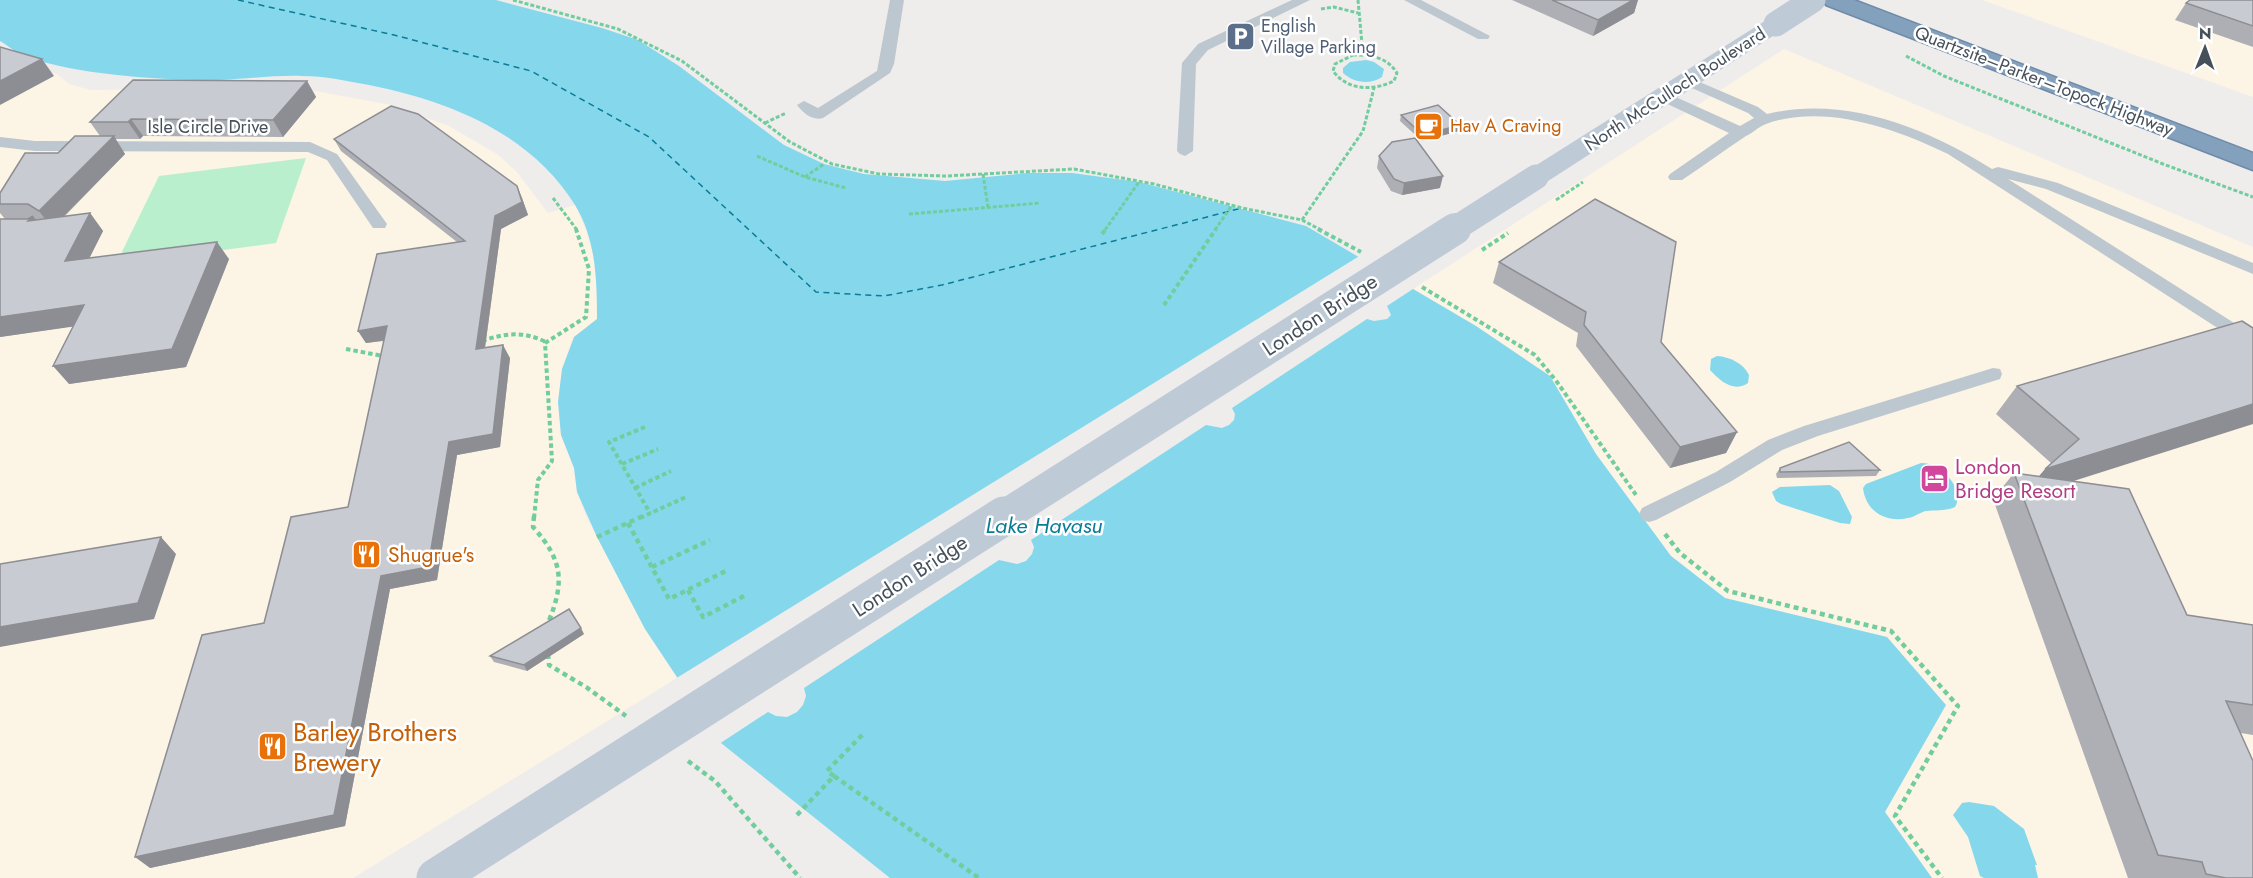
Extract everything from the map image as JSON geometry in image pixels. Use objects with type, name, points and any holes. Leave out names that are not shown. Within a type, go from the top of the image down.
[{"type":"highway","name":"Quartzsite–Parker–Topock Highway","points":[[1834,0],[2253,162]]},
{"type":"street","name":"North McCulloch Boulevard","points":[[1544,190],[1664,97],[1813,0]]},
{"type":"street","name":"London Bridge","points":[[436,878],[1544,190]]},
{"type":"lane","points":[[804,105],[818,115],[883,73],[887,64],[897,0]]},
{"type":"lane","points":[[1411,0],[1483,36]]},
{"type":"lane","points":[[1185,151],[1189,63],[1203,47],[1300,1]]},
{"type":"lane","points":[[1688,81],[1753,110],[1765,120]]},
{"type":"lane","points":[[1664,97],[1742,133]]},
{"type":"lane","points":[[1676,177],[1765,120],[1810,113],[1883,123],[1934,141],[1981,168],[2253,343]]},
{"type":"lane","name":"Isle Circle Drive","points":[[0,142],[35,146],[310,147],[332,157],[379,224]]},
{"type":"lane","points":[[1981,168],[2052,186],[2253,269]]},
{"type":"lane","points":[[1649,514],[1723,477],[1775,445],[1811,431],[1993,374]]},
{"type":"path","points":[[513,0],[618,29],[682,61],[790,142],[832,164],[879,174],[946,176],[1074,169],[1154,184],[1232,205],[1302,220],[1363,253]]},
{"type":"path","points":[[1358,0],[1364,55]]},
{"type":"path","points":[[1300,1],[1317,9],[1334,7],[1358,13]]},
{"type":"path","points":[[1364,55],[1387,61],[1397,73],[1394,81],[1374,88],[1353,86],[1343,82],[1333,71],[1340,59],[1364,55]]},
{"type":"path","points":[[1905,56],[1944,76],[2163,164],[2253,197]]},
{"type":"path","points":[[1302,220],[1363,131],[1374,88]]},
{"type":"path","points":[[757,156],[805,177],[846,188]]},
{"type":"path","points":[[805,177],[824,164]]},
{"type":"path","points":[[983,174],[988,207]]},
{"type":"path","points":[[1544,190],[1583,182]]},
{"type":"path","points":[[1102,234],[1139,183]]},
{"type":"path","points":[[546,343],[586,318],[589,269],[578,231],[553,198]]},
{"type":"path","points":[[909,214],[1040,203]]},
{"type":"path","points":[[1164,305],[1232,205]]},
{"type":"path","points":[[1474,255],[1514,229]]},
{"type":"path","points":[[1424,288],[1434,282]]},
{"type":"path","points":[[1414,283],[1535,355],[1557,382],[1649,514],[1680,554],[1728,591],[1891,631],[1958,706],[1895,816],[1942,878]]},
{"type":"path","points":[[478,342],[515,333],[528,333],[546,343]]},
{"type":"path","points":[[546,343],[552,461],[538,480],[533,527],[543,536],[558,558],[559,600],[547,626]]},
{"type":"path","points":[[346,349],[385,356]]},
{"type":"path","points":[[645,427],[609,442],[650,513]]},
{"type":"path","points":[[622,464],[658,449]]},
{"type":"path","points":[[635,488],[671,471]]},
{"type":"path","points":[[597,537],[686,497]]},
{"type":"path","points":[[628,523],[669,599],[728,570]]},
{"type":"path","points":[[652,567],[710,540]]},
{"type":"path","points":[[688,590],[703,617],[744,596]]},
{"type":"path","points":[[548,645],[549,665],[586,687],[632,720]]},
{"type":"path","points":[[865,732],[827,771],[979,878]]},
{"type":"path","points":[[678,754],[715,781],[800,878]]},
{"type":"path","points":[[797,815],[834,776]]},
{"type":"shaded area","points":[[1982,0],[2253,0],[2253,97]]},
{"type":"shaded area","name":"London Bridge Resort","points":[[1784,49],[2253,247],[2253,878],[1932,878],[1885,812],[1946,705],[1887,637],[1725,598],[1671,556],[1596,454],[1550,376],[1476,326],[1413,289]]},
{"type":"shaded area","points":[[0,57],[57,74],[69,84],[91,90],[294,87],[391,105],[449,126],[497,154],[517,172],[548,213],[575,205],[594,257],[597,319],[574,337],[562,369],[558,402],[561,435],[574,468],[577,492],[586,516],[645,629],[677,678],[353,878],[0,878]]},
{"type":"green space","points":[[306,158],[276,243],[116,264],[159,176]]},
{"type":"water","name":"Lake Havasu","points":[[0,0],[496,0],[638,40],[679,66],[784,145],[824,164],[864,174],[945,181],[1027,173],[1072,173],[1139,182],[1306,226],[1476,326],[1550,376],[1596,454],[1671,556],[1725,598],[1887,637],[1946,705],[1885,812],[1932,878],[890,878],[721,743],[645,629],[597,537],[577,492],[574,468],[561,435],[558,402],[562,369],[574,337],[597,319],[594,260],[587,232],[575,205],[557,180],[535,158],[485,124],[457,111],[429,100],[369,85],[311,76],[220,80],[122,76],[71,68],[23,56],[0,41]]},
{"type":"water","points":[[1366,60],[1384,69],[1382,77],[1362,82],[1343,73],[1343,68],[1350,62]]},
{"type":"water","points":[[1717,356],[1740,364],[1749,375],[1748,383],[1738,387],[1732,386],[1718,378],[1710,370],[1711,359]]},
{"type":"water","points":[[1921,463],[1936,467],[1949,478],[1957,492],[1955,507],[1892,519],[1878,514],[1868,504],[1863,488],[1866,484]]},
{"type":"water","points":[[1830,485],[1839,491],[1852,517],[1850,524],[1840,523],[1781,504],[1776,501],[1772,492],[1780,487]]},
{"type":"water","points":[[1962,803],[1994,806],[2024,829],[2037,865],[2035,865],[2038,878],[1984,878],[1980,876],[1968,837],[1953,815]]},
{"type":"pier","points":[[1361,255],[1416,287],[1387,306],[1391,315],[1387,319],[1374,321],[1367,319],[1232,408],[1235,414],[1234,420],[1229,425],[1222,428],[1206,425],[1031,540],[1034,547],[1026,561],[1017,564],[999,560],[804,688],[806,696],[797,712],[787,717],[776,716],[768,712],[719,744],[675,679]]},
{"type":"building","points":[[1552,0],[1633,0],[1598,20]]},
{"type":"building","points":[[2190,0],[2253,0],[2253,26],[2186,3]]},
{"type":"building","points":[[0,47],[42,59],[0,81]]},
{"type":"building","points":[[133,80],[307,81],[273,120],[131,119],[128,122],[90,122]]},
{"type":"building","points":[[1438,105],[1460,125],[1423,135],[1401,115]]},
{"type":"building","points":[[391,106],[418,114],[517,186],[522,202],[495,216],[476,349],[503,345],[493,434],[449,442],[428,567],[381,576],[334,815],[135,857],[202,635],[264,623],[291,517],[348,507],[387,326],[358,331],[377,254],[465,241],[334,139]]},
{"type":"building","points":[[75,136],[114,136],[39,211],[28,204],[0,204],[0,193],[25,153],[58,153]]},
{"type":"building","points":[[1415,138],[1443,176],[1404,183],[1394,179],[1379,156],[1392,142]]},
{"type":"building","points":[[1595,199],[1676,242],[1661,342],[1737,432],[1680,447],[1584,325],[1586,312],[1499,262]]},
{"type":"building","points":[[90,213],[65,261],[217,242],[172,349],[53,366],[84,305],[0,317],[0,219],[28,219],[33,216],[28,221]]},
{"type":"building","points":[[2242,321],[2253,328],[2253,404],[2045,469],[2079,439],[2017,386]]},
{"type":"building","points":[[1849,442],[1880,470],[1780,472],[1780,468]]},
{"type":"building","points":[[2014,473],[2129,489],[2187,615],[2253,625],[2253,705],[2226,701],[2253,761],[2253,878],[2226,878],[2206,874],[2202,862],[2158,855]]},
{"type":"building","points":[[161,537],[138,603],[0,627],[0,564]]},
{"type":"building","points":[[569,609],[581,628],[524,665],[490,656]]},
{"type":"ferry route","points":[[238,0],[394,35],[531,71],[649,137],[816,292],[884,296],[942,285],[1242,208]]},
{"type":"place","name":"English Village Parking","points":[[1240,36]]},
{"type":"place","name":"Hav A Craving","points":[[1429,126]]},
{"type":"place","name":"London Bridge Resort","points":[[1934,479]]},
{"type":"place","name":"Shugrue's","points":[[367,555]]},
{"type":"place","name":"Barley Brothers Brewery","points":[[272,747]]}]
